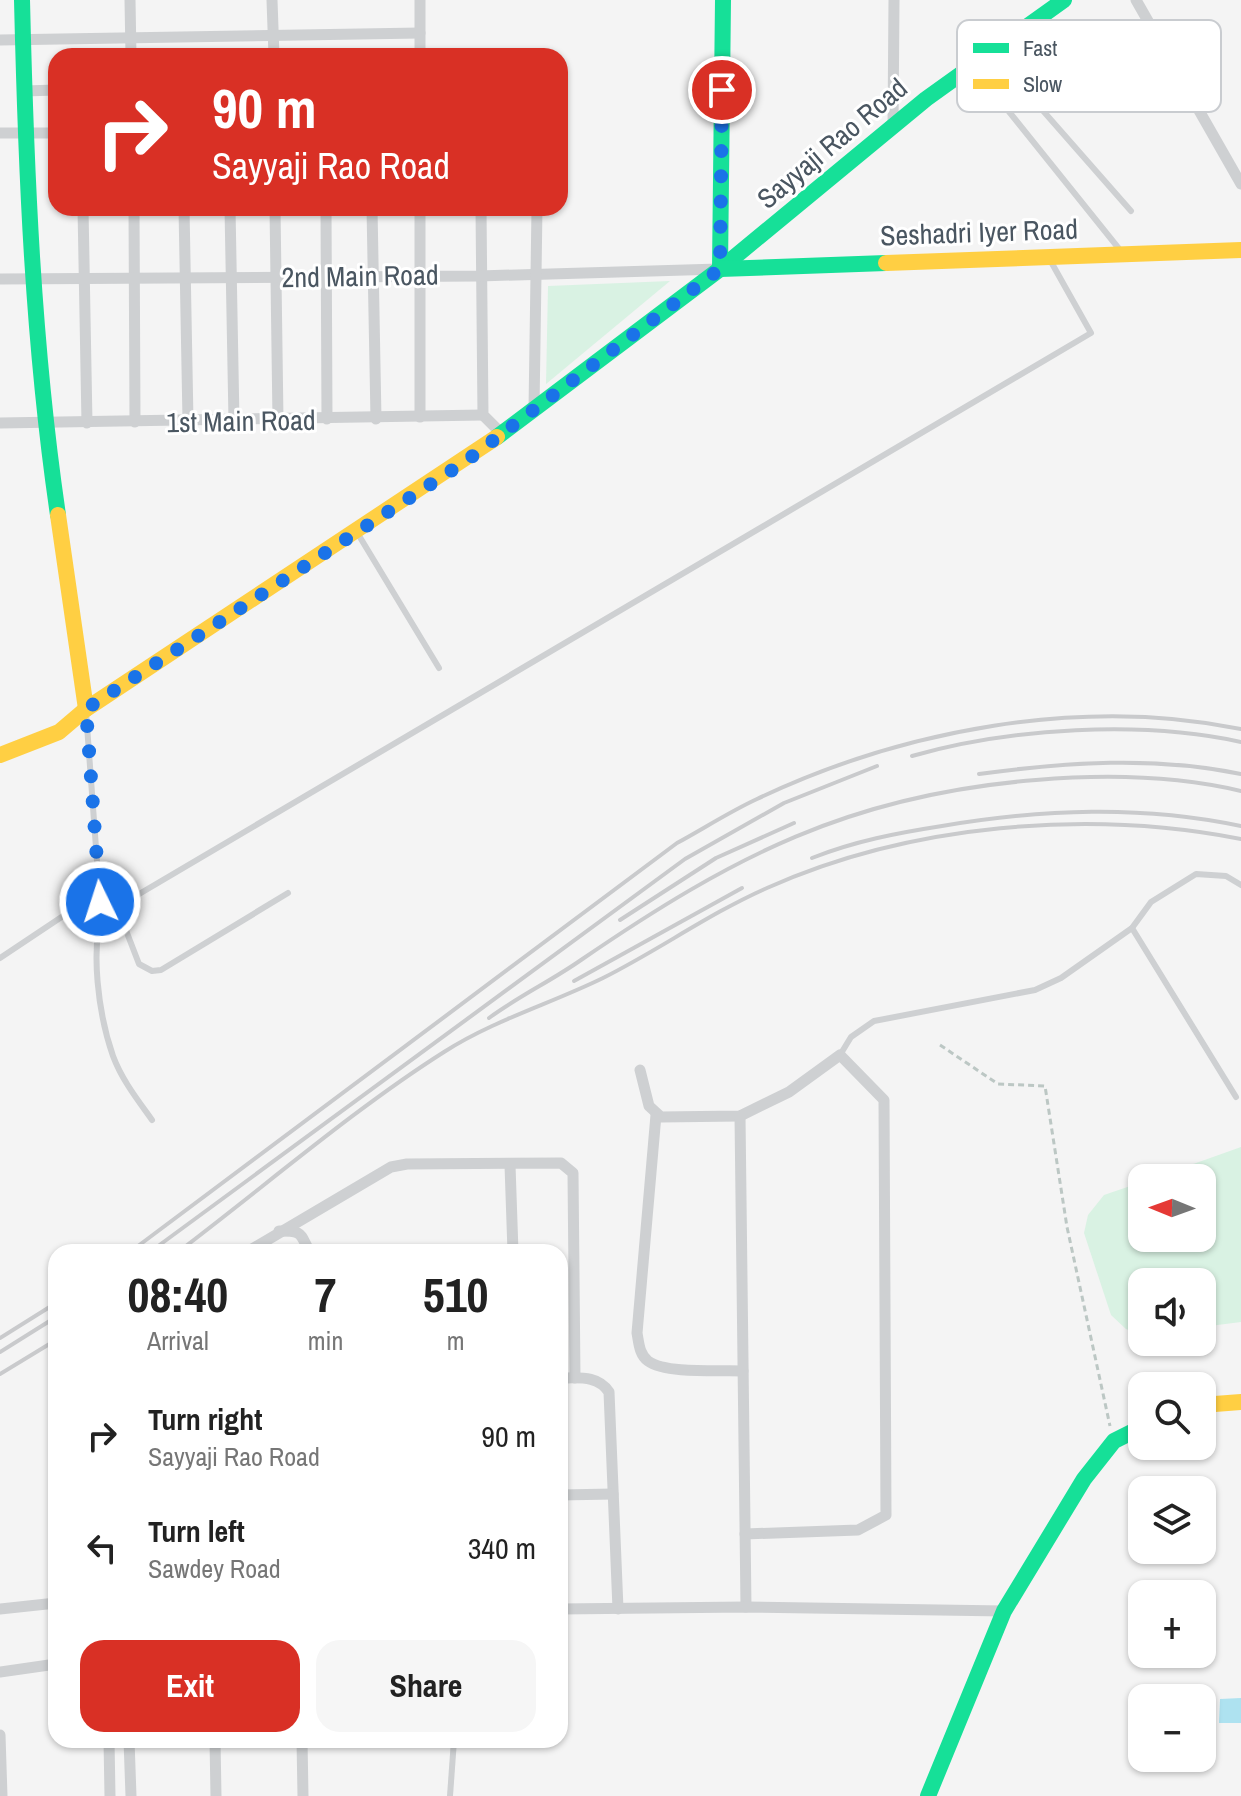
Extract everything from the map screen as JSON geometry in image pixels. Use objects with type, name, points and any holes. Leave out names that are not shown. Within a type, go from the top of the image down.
[{"type":"main road","points":[[22,0],[25,133],[44,422],[86,709]]},
{"type":"main road","points":[[720,269],[723,0]]},
{"type":"main road","name":"Sayyaji Rao Road","points":[[1036,20],[1064,0]]},
{"type":"main road","name":"Sayyaji Rao Road","points":[[0,755],[59,732],[86,709],[358,534],[501,433],[720,269],[957,78]]},
{"type":"main road","name":"Seshadri Iyer Road","points":[[720,269],[1241,250]]},
{"type":"main road","points":[[1216,1404],[1241,1402]]},
{"type":"main road","points":[[928,1796],[1004,1611],[1084,1479],[1114,1441],[1128,1434]]},
{"type":"street","points":[[130,0],[131,48]]},
{"type":"street","points":[[272,0],[274,48]]},
{"type":"street","points":[[420,0],[420,48]]},
{"type":"street","points":[[893,128],[894,0]]},
{"type":"street","points":[[1136,0],[1147,20]]},
{"type":"street","points":[[0,40],[420,33]]},
{"type":"street","points":[[24,91],[48,90]]},
{"type":"street","points":[[1200,112],[1241,184]]},
{"type":"street","points":[[0,133],[48,133]]},
{"type":"street","points":[[83,216],[87,423]]},
{"type":"street","points":[[134,216],[135,422]]},
{"type":"street","points":[[184,216],[188,421]]},
{"type":"street","points":[[230,216],[234,421]]},
{"type":"street","points":[[275,216],[278,420]]},
{"type":"street","points":[[326,216],[327,419]]},
{"type":"street","points":[[372,216],[376,419]]},
{"type":"street","points":[[420,216],[420,417]]},
{"type":"street","points":[[481,216],[479,276],[483,415],[501,433]]},
{"type":"street","points":[[534,409],[537,216]]},
{"type":"street","name":"2nd Main Road","points":[[0,279],[479,276],[720,269]]},
{"type":"street","name":"1st Main Road","points":[[0,423],[483,415]]},
{"type":"street","points":[[656,1115],[740,1116],[789,1092],[840,1055],[884,1100],[886,1515],[858,1530],[745,1534]]},
{"type":"street","points":[[640,1070],[649,1106],[656,1115],[637,1333],[640,1352],[649,1362],[666,1368],[743,1371]]},
{"type":"street","points":[[740,1116],[746,1607]]},
{"type":"street","points":[[259,1244],[391,1167],[407,1164],[561,1163],[573,1173],[575,1378]]},
{"type":"street","points":[[510,1165],[513,1244]]},
{"type":"street","points":[[279,1231],[296,1231],[304,1235],[307,1244]]},
{"type":"street","points":[[568,1378],[603,1383],[609,1392],[618,1609]]},
{"type":"street","points":[[568,1495],[613,1494]]},
{"type":"street","points":[[0,1609],[48,1604]]},
{"type":"street","points":[[568,1609],[746,1607],[1004,1611]]},
{"type":"street","points":[[0,1672],[48,1665]]},
{"type":"street","points":[[0,1735],[2,1796]]},
{"type":"street","points":[[109,1748],[110,1796]]},
{"type":"street","points":[[129,1748],[131,1796]]},
{"type":"street","points":[[215,1748],[216,1796]]},
{"type":"street","points":[[302,1748],[303,1796]]},
{"type":"lane","points":[[1009,112],[1122,252]]},
{"type":"lane","points":[[1044,112],[1131,211]]},
{"type":"lane","points":[[104,909],[117,907],[1091,333],[1048,256]]},
{"type":"lane","points":[[358,534],[439,668]]},
{"type":"lane","points":[[86,709],[99,892],[104,909],[96,930],[95,962],[112,1055],[127,1085],[152,1120]]},
{"type":"lane","points":[[840,1055],[860,1027],[874,1021],[1035,990],[1092,959],[1132,928],[1151,902],[1196,874],[1226,876],[1241,885]]},
{"type":"lane","points":[[0,958],[99,892]]},
{"type":"lane","points":[[117,907],[139,964],[152,971],[161,970],[288,893]]},
{"type":"lane","points":[[1132,928],[1236,1097]]},
{"type":"lane","points":[[450,1796],[453,1748]]},
{"type":"path","points":[[940,1045],[998,1084],[1045,1086],[1067,1227],[1114,1441]]},
{"type":"green space","points":[[670,281],[546,384],[548,286]]},
{"type":"green space","points":[[1241,1147],[1241,1322],[1216,1325],[1216,1268],[1128,1268],[1126,1329],[1111,1315],[1084,1233],[1088,1215],[1104,1195],[1128,1187],[1128,1252],[1216,1252],[1216,1164],[1193,1164]]},
{"type":"water","points":[[1241,1698],[1241,1723],[1219,1723],[1220,1699]]},
{"type":"railway","points":[[141,1244],[677,843],[757,799],[871,754],[994,726],[1056,718],[1119,716],[1180,720],[1241,729]]},
{"type":"railway","points":[[912,756],[991,739],[1076,730],[1161,731],[1241,742]]},
{"type":"railway","points":[[979,774],[1045,766],[1110,763],[1176,765],[1241,774]]},
{"type":"railway","points":[[161,1244],[685,859],[784,803],[877,766]]},
{"type":"railway","points":[[489,1018],[690,890],[743,861],[850,816],[969,788],[1062,778],[1165,779],[1241,791]]},
{"type":"railway","points":[[812,858],[860,842],[909,832],[980,820],[1055,813],[1129,812],[1241,826]]},
{"type":"railway","points":[[620,920],[716,858],[794,823]]},
{"type":"railway","points":[[188,1244],[343,1123],[444,1052],[482,1031],[603,978],[746,898],[822,866],[939,836],[1061,824],[1183,830],[1241,839]]},
{"type":"railway","points":[[574,981],[742,888]]},
{"type":"railway","points":[[0,1338],[48,1308]]},
{"type":"railway","points":[[0,1352],[48,1322]]},
{"type":"railway","points":[[0,1374],[48,1345]]},
{"type":"traffic: fast","points":[[22,0],[32,258],[42,387],[58,515]]},
{"type":"traffic: fast","points":[[720,269],[723,0]]},
{"type":"traffic: fast","points":[[1036,20],[1064,0]]},
{"type":"traffic: fast","points":[[720,269],[957,77]]},
{"type":"traffic: fast","points":[[497,437],[720,269],[886,263]]},
{"type":"traffic: fast","points":[[928,1796],[1004,1611],[1084,1479],[1114,1441],[1128,1434]]},
{"type":"traffic: slow","points":[[886,263],[1241,250]]},
{"type":"traffic: slow","points":[[0,755],[59,732],[86,709],[497,437]]},
{"type":"traffic: slow","points":[[58,515],[86,709]]},
{"type":"traffic: slow","points":[[1216,1404],[1241,1402]]},
{"type":"route","points":[[100,902],[86,709],[282,584],[466,461],[720,269],[722,90]]}]
